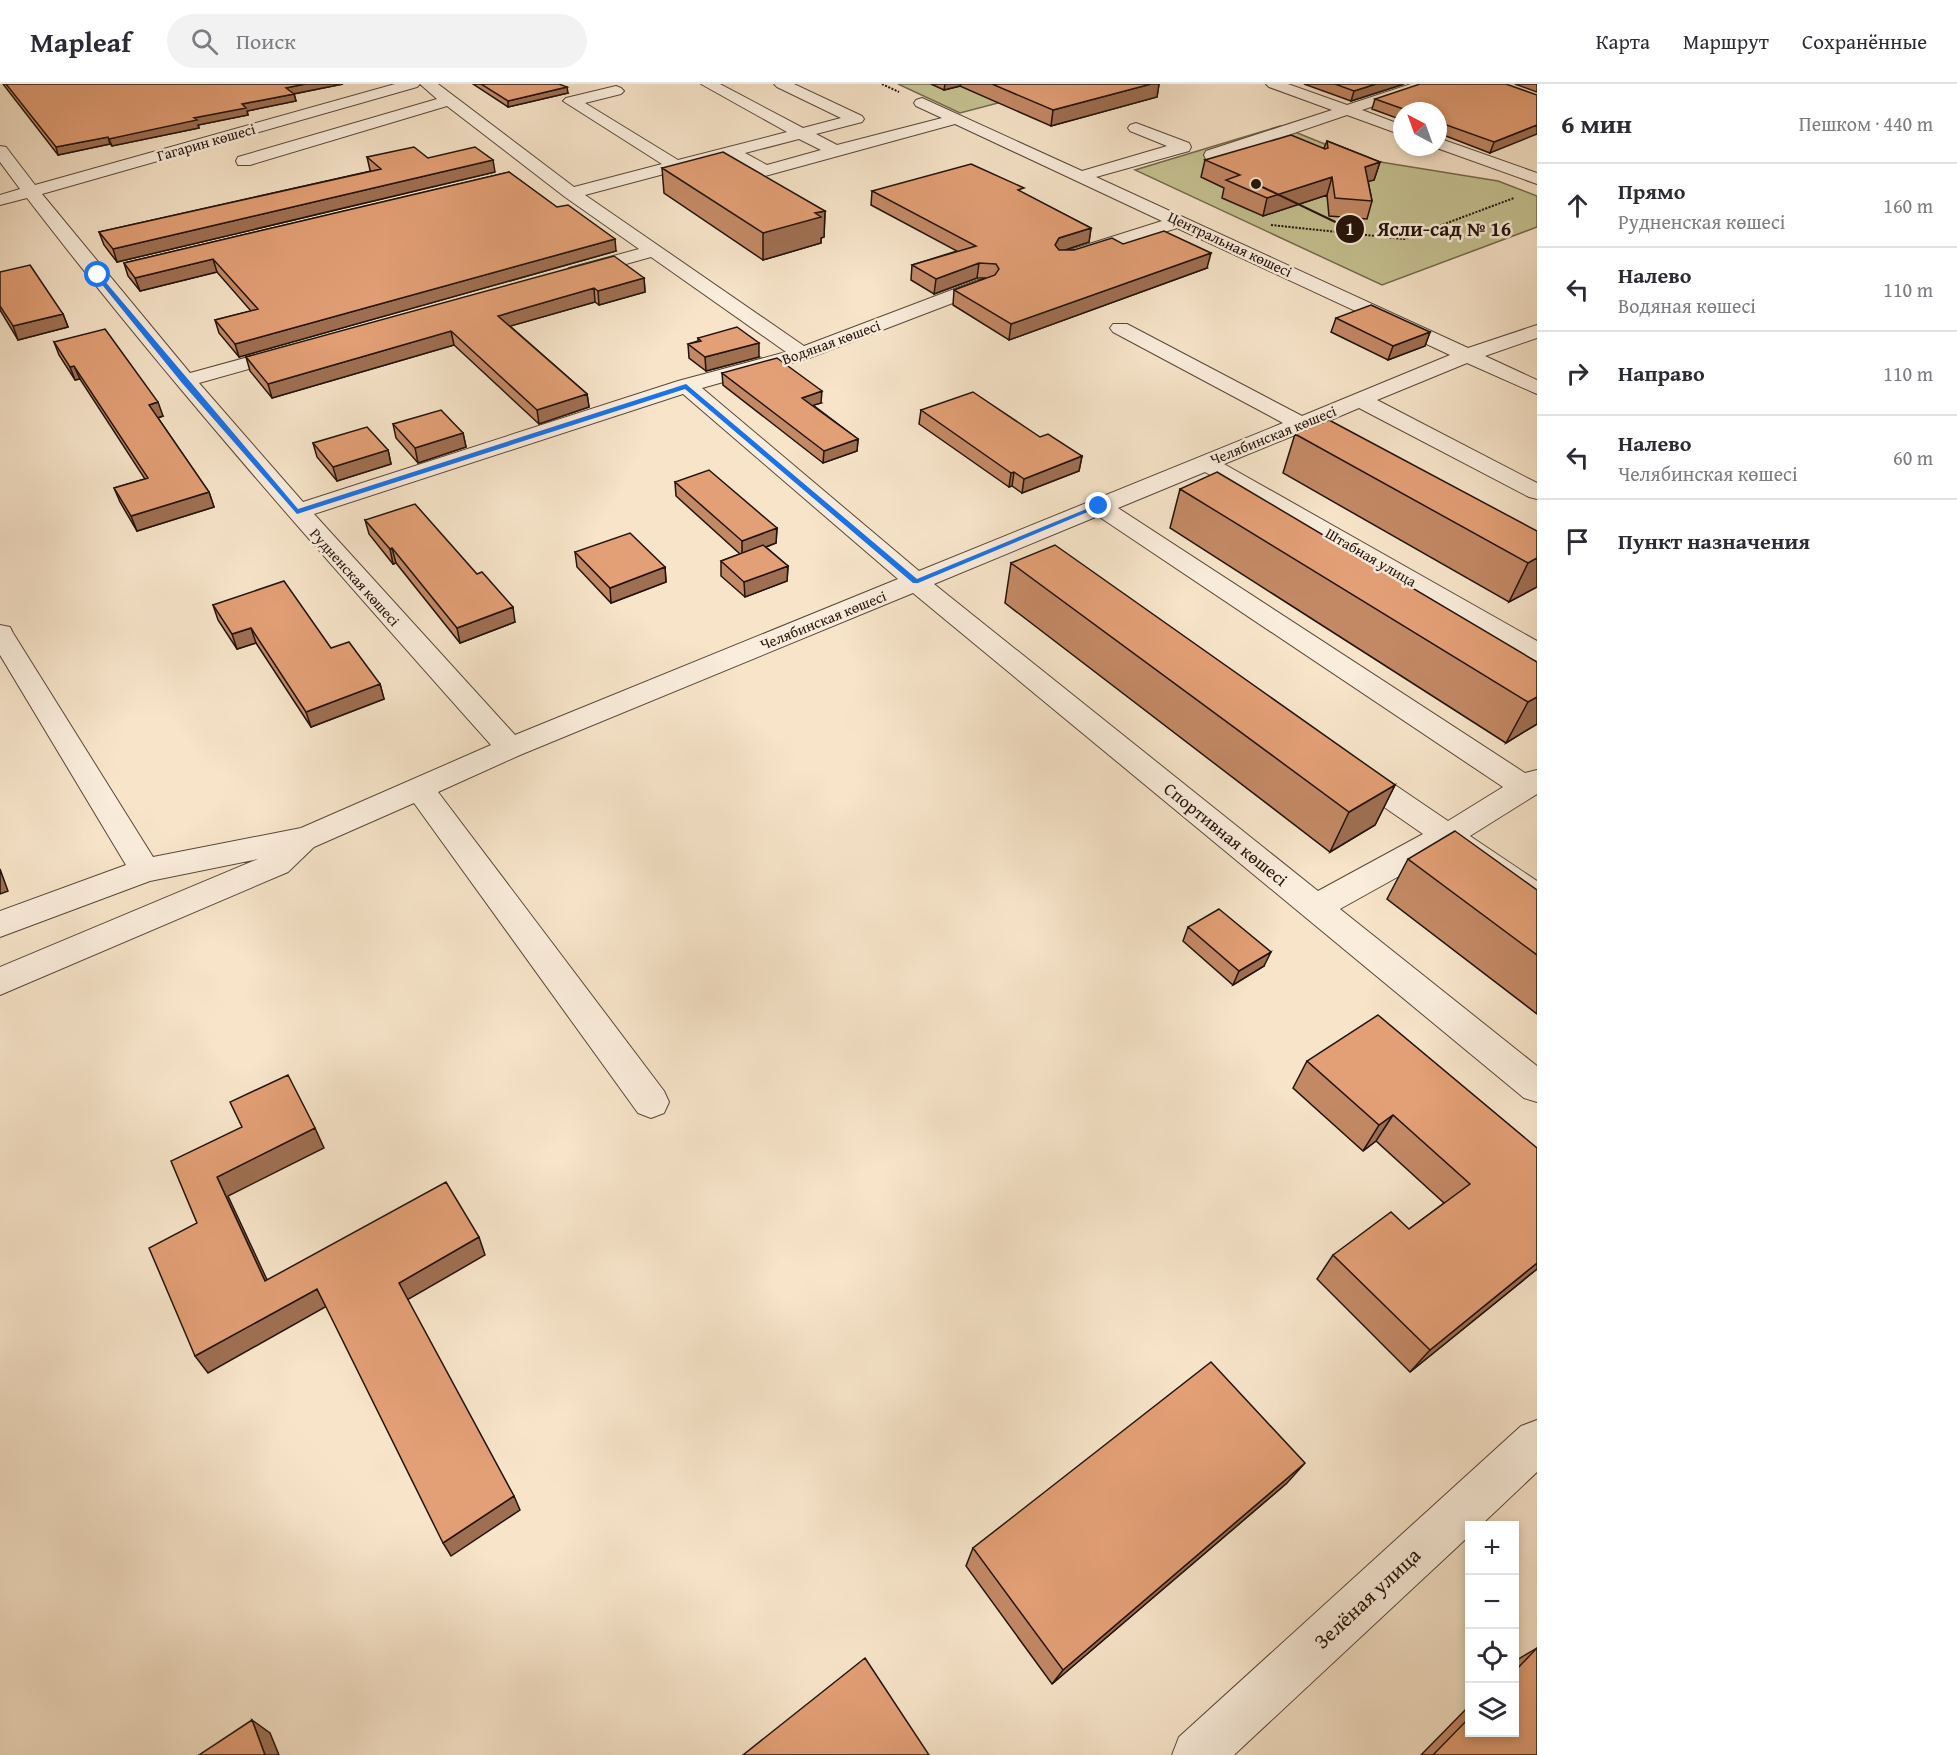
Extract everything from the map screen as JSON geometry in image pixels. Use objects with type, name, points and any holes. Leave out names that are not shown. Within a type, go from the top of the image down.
[{"type":"street","name":"Гагарин көшесі","points":[[0,200],[412,84]]},
{"type":"street","points":[[428,84],[571,193],[802,354]]},
{"type":"street","points":[[709,84],[835,151]]},
{"type":"street","points":[[571,193],[856,119],[782,84]]},
{"type":"street","points":[[1274,84],[1393,127]]},
{"type":"street","points":[[1081,176],[1199,146],[1290,130],[1338,107],[1426,84]]},
{"type":"street","points":[[332,89],[349,102]]},
{"type":"street","points":[[616,91],[571,101],[676,166]]},
{"type":"street","points":[[244,161],[449,100]]},
{"type":"street","name":"Центральная көшесі","points":[[922,103],[1537,388]]},
{"type":"street","points":[[731,152],[765,171],[957,119]]},
{"type":"street","points":[[1136,128],[1199,146]]},
{"type":"street","points":[[1447,146],[1537,179]]},
{"type":"street","name":"Рудненская көшесі","points":[[0,151],[30,192],[184,381],[297,512],[510,748]]},
{"type":"street","points":[[516,175],[539,169]]},
{"type":"street","points":[[1064,259],[1180,221]]},
{"type":"street","points":[[562,276],[653,251]]},
{"type":"street","points":[[98,275],[121,269]]},
{"type":"street","name":"Водяная көшесі","points":[[297,512],[686,386],[802,354],[985,285]]},
{"type":"street","points":[[1120,328],[1331,441]]},
{"type":"street","name":"Челябинская көшесі","points":[[307,838],[510,748],[1469,355],[1537,331]]},
{"type":"street","points":[[184,381],[310,346]]},
{"type":"street","name":"Спортивная көшесі","points":[[686,386],[916,582],[1537,1087]]},
{"type":"street","points":[[1360,400],[1537,492]]},
{"type":"street","name":"Штабная улица","points":[[1206,463],[1537,652]]},
{"type":"street","points":[[1099,506],[1531,783],[1448,835],[1316,907]]},
{"type":"street","points":[[1013,541],[1043,561]]},
{"type":"street","points":[[0,633],[145,870]]},
{"type":"street","points":[[1329,755],[1537,897]]},
{"type":"street","points":[[420,789],[651,1102]]},
{"type":"street","points":[[0,924],[145,870],[307,838]]},
{"type":"street","points":[[0,982],[277,864],[307,838]]},
{"type":"street","name":"Зелёная улица","points":[[1197,1755],[1537,1442]]},
{"type":"path","points":[[1270,225],[1404,239],[1516,197]]},
{"type":"shaded area","points":[[898,84],[1071,84],[960,113]]},
{"type":"shaded area","points":[[1280,126],[1362,159],[1498,181],[1537,196],[1537,227],[1382,285],[1135,170]]},
{"type":"building","points":[[6,84],[305,84],[286,88],[294,94],[242,104],[246,108],[109,139],[108,137],[56,147]]},
{"type":"building","points":[[481,84],[559,84],[567,87],[508,101]]},
{"type":"building","points":[[992,84],[1151,84],[1053,110]]},
{"type":"building","points":[[1335,84],[1376,84],[1354,91]]},
{"type":"building","points":[[1420,84],[1506,84],[1537,95],[1537,125],[1494,142],[1447,125],[1447,102],[1393,102],[1393,105],[1375,99]]},
{"type":"building","points":[[1291,135],[1325,149],[1328,148],[1327,141],[1380,162],[1365,167],[1372,201],[1335,198],[1332,177],[1267,198],[1226,180],[1240,175],[1205,160]]},
{"type":"building","points":[[414,147],[428,158],[475,147],[493,160],[113,249],[99,232],[381,169],[367,157]]},
{"type":"building","points":[[723,152],[825,211],[815,213],[821,217],[763,233],[662,168]]},
{"type":"building","points":[[971,164],[1024,188],[1018,190],[1091,228],[1059,238],[1055,245],[1059,250],[1074,250],[1112,238],[1123,244],[1164,231],[1211,253],[1011,324],[954,290],[995,275],[999,269],[996,264],[979,263],[936,279],[912,265],[976,246],[872,191]]},
{"type":"building","points":[[509,172],[557,207],[568,205],[615,239],[235,344],[215,320],[258,309],[213,259],[135,278],[124,263]]},
{"type":"building","points":[[614,256],[644,278],[598,291],[594,288],[498,316],[587,394],[537,410],[451,331],[268,384],[246,357]]},
{"type":"building","points":[[30,265],[63,314],[13,326],[0,306],[0,272]]},
{"type":"building","points":[[1371,305],[1430,332],[1393,346],[1336,318]]},
{"type":"building","points":[[737,327],[759,343],[705,357],[688,344],[701,341],[698,338]]},
{"type":"building","points":[[105,329],[158,402],[149,405],[209,492],[131,516],[114,488],[148,478],[74,366],[70,367],[54,342]]},
{"type":"building","points":[[777,358],[822,391],[802,398],[858,439],[824,451],[722,373]]},
{"type":"building","points":[[973,392],[1040,437],[1048,434],[1082,456],[1024,479],[1014,472],[1011,473],[921,410]]},
{"type":"building","points":[[441,410],[463,433],[415,448],[393,424]]},
{"type":"building","points":[[1329,420],[1537,531],[1537,558],[1528,563],[1295,434]]},
{"type":"building","points":[[367,427],[388,450],[333,467],[313,443]]},
{"type":"building","points":[[709,470],[777,528],[742,541],[675,482]]},
{"type":"building","points":[[1217,472],[1537,662],[1537,697],[1528,702],[1180,489]]},
{"type":"building","points":[[415,504],[477,574],[482,572],[513,607],[457,628],[392,548],[390,549],[365,520]]},
{"type":"building","points":[[630,533],[665,567],[610,588],[575,552]]},
{"type":"building","points":[[763,545],[788,566],[744,582],[721,561]]},
{"type":"building","points":[[1055,545],[1395,785],[1349,812],[1011,563]]},
{"type":"building","points":[[284,581],[331,648],[349,642],[380,684],[306,712],[251,628],[232,634],[213,605]]},
{"type":"building","points":[[1455,831],[1537,890],[1537,955],[1408,859]]},
{"type":"building","points":[[1219,909],[1271,952],[1239,971],[1188,927]]},
{"type":"building","points":[[1378,1015],[1537,1148],[1537,1263],[1430,1350],[1333,1255],[1391,1212],[1409,1229],[1470,1184],[1393,1115],[1379,1125],[1307,1061]]},
{"type":"building","points":[[288,1075],[315,1128],[217,1177],[265,1281],[446,1182],[479,1237],[399,1283],[514,1496],[443,1543],[317,1289],[195,1356],[149,1248],[197,1223],[171,1161],[242,1127],[230,1102]]},
{"type":"building","points":[[1211,1362],[1305,1463],[1063,1670],[973,1548]]},
{"type":"building","points":[[1537,1648],[1537,1755],[1433,1755],[1465,1722],[1465,1737],[1519,1737],[1519,1667]]},
{"type":"building","points":[[865,1658],[929,1755],[743,1755]]},
{"type":"building","points":[[252,1720],[265,1755],[199,1755]]},
{"type":"place","name":"Ясли-сад № 16","points":[[1256,184]]},
{"type":"route","points":[[98,275],[184,381],[297,512],[686,386],[916,582],[1099,506]]}]
